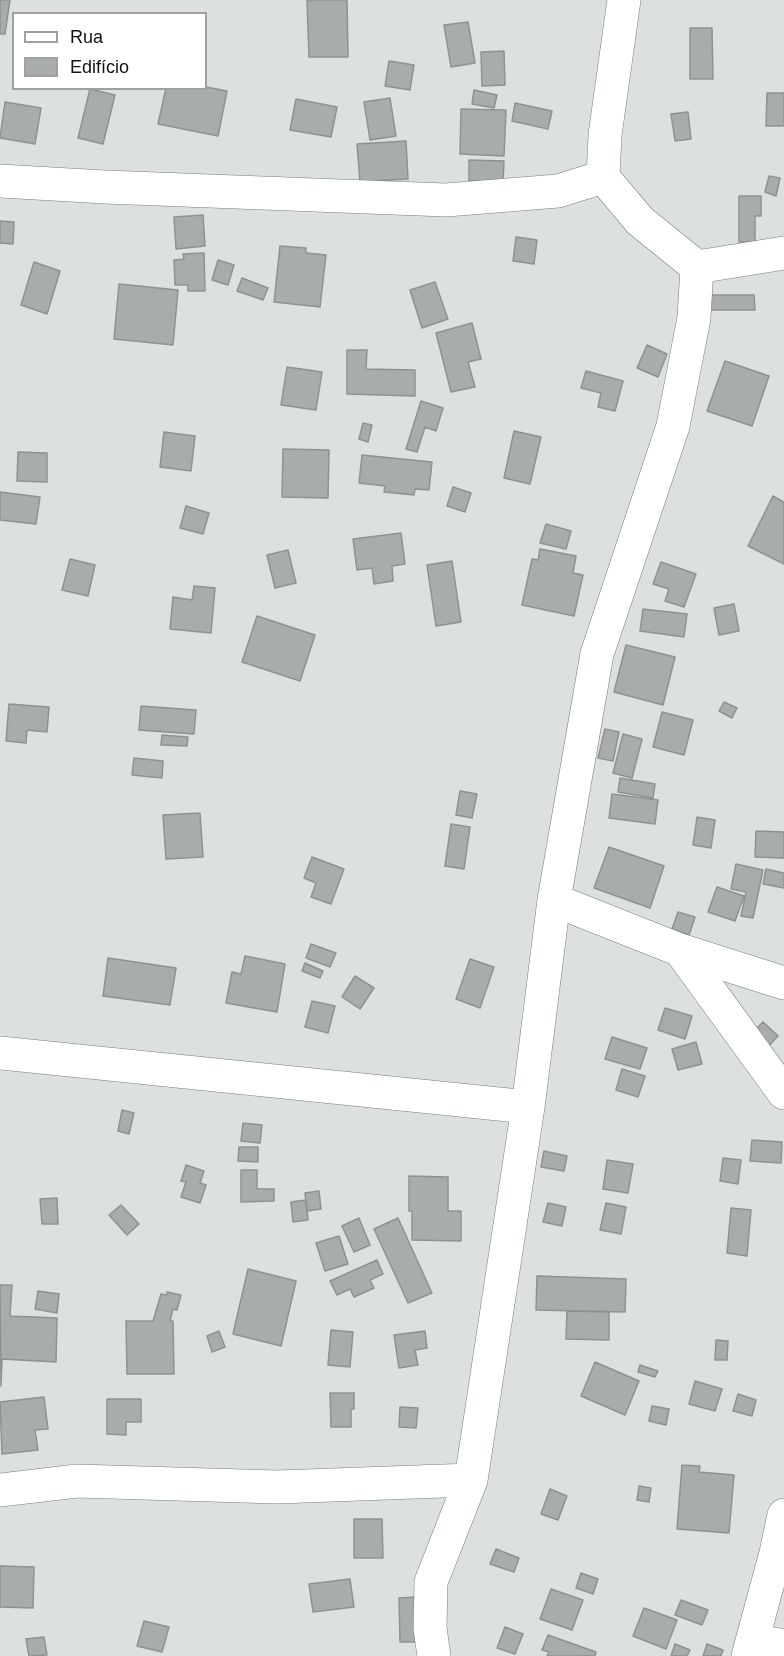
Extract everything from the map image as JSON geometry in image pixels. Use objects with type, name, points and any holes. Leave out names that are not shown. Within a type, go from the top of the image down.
[{"type":"street","points":[[624,0],[605,135],[603,177],[640,221],[697,267],[784,253]]},
{"type":"street","points":[[0,181],[446,200],[558,191],[603,177]]},
{"type":"street","points":[[434,1656],[430,1628],[431,1582],[471,1480],[528,1107],[554,900],[597,654],[674,426],[694,318],[697,267]]},
{"type":"street","points":[[554,900],[680,950],[784,983]]},
{"type":"street","points":[[680,950],[784,1093]]},
{"type":"street","points":[[0,1053],[528,1107]]},
{"type":"street","points":[[0,1490],[77,1480],[277,1487],[471,1480]]},
{"type":"street","points":[[784,1515],[750,1648],[784,1646]]},
{"type":"building","points":[[0,0],[10,0],[5,34],[0,34]]},
{"type":"building","points":[[307,0],[347,0],[348,57],[309,57]]},
{"type":"building","points":[[468,22],[475,63],[451,67],[444,25]]},
{"type":"building","points":[[690,28],[712,28],[713,79],[690,79]]},
{"type":"building","points":[[504,51],[505,85],[482,86],[481,52]]},
{"type":"building","points":[[389,61],[414,65],[410,90],[385,86]]},
{"type":"building","points":[[207,87],[227,91],[218,136],[158,124],[166,90],[207,90]]},
{"type":"building","points":[[90,90],[115,95],[103,144],[78,138]]},
{"type":"building","points":[[474,90],[497,95],[494,108],[472,104]]},
{"type":"building","points":[[767,93],[784,93],[784,126],[766,126]]},
{"type":"building","points":[[390,98],[396,136],[370,140],[364,102]]},
{"type":"building","points":[[296,99],[337,107],[331,137],[290,130]]},
{"type":"building","points":[[5,102],[41,108],[35,144],[0,138]]},
{"type":"building","points":[[515,103],[552,111],[548,129],[512,121]]},
{"type":"building","points":[[461,109],[506,110],[504,156],[460,154]]},
{"type":"building","points":[[688,112],[691,139],[675,141],[671,114]]},
{"type":"building","points":[[406,141],[408,179],[360,182],[357,144]]},
{"type":"building","points":[[469,160],[504,161],[503,182],[469,181]]},
{"type":"building","points":[[769,176],[780,178],[776,196],[765,192]]},
{"type":"building","points":[[739,196],[761,196],[761,216],[755,216],[755,242],[739,242]]},
{"type":"building","points":[[203,215],[205,246],[176,249],[174,217]]},
{"type":"building","points":[[0,221],[14,222],[13,244],[0,243]]},
{"type":"building","points":[[516,237],[537,240],[534,264],[513,261]]},
{"type":"building","points":[[280,246],[306,248],[306,253],[326,255],[320,307],[274,302]]},
{"type":"building","points":[[204,253],[205,291],[188,291],[188,285],[175,285],[174,260],[184,259],[183,254]]},
{"type":"building","points":[[218,260],[234,265],[228,285],[212,280]]},
{"type":"building","points":[[34,262],[60,271],[47,314],[21,305]]},
{"type":"building","points":[[242,278],[268,288],[263,300],[237,291]]},
{"type":"building","points":[[435,282],[448,319],[422,328],[410,290]]},
{"type":"building","points":[[119,284],[178,290],[173,345],[114,339]]},
{"type":"building","points":[[706,295],[754,295],[755,310],[706,310]]},
{"type":"building","points":[[472,323],[481,359],[468,362],[475,387],[451,392],[436,333]]},
{"type":"building","points":[[647,345],[667,354],[658,377],[637,368]]},
{"type":"building","points":[[347,350],[367,350],[366,369],[415,370],[415,396],[347,394]]},
{"type":"building","points":[[725,361],[769,376],[752,426],[707,411]]},
{"type":"building","points":[[287,367],[322,372],[316,410],[281,405]]},
{"type":"building","points":[[586,371],[623,381],[615,411],[598,407],[601,393],[581,388]]},
{"type":"building","points":[[421,401],[443,408],[436,431],[425,427],[417,452],[406,449]]},
{"type":"building","points":[[363,423],[372,425],[368,442],[359,439]]},
{"type":"building","points":[[514,431],[541,437],[530,484],[504,478]]},
{"type":"building","points":[[164,432],[195,436],[191,471],[160,467]]},
{"type":"building","points":[[283,449],[329,450],[328,498],[282,497]]},
{"type":"building","points":[[18,452],[47,453],[47,482],[17,481]]},
{"type":"building","points":[[362,455],[432,462],[429,490],[415,489],[414,495],[384,492],[385,486],[359,483]]},
{"type":"building","points":[[453,487],[471,493],[465,512],[447,506]]},
{"type":"building","points":[[0,492],[40,497],[36,524],[0,520]]},
{"type":"building","points":[[773,496],[784,502],[784,564],[748,546]]},
{"type":"building","points":[[186,506],[209,513],[203,534],[180,528]]},
{"type":"building","points":[[546,524],[571,531],[566,549],[540,543]]},
{"type":"building","points":[[401,533],[405,564],[392,566],[393,581],[374,584],[372,568],[357,570],[353,539]]},
{"type":"building","points":[[540,549],[576,556],[573,573],[583,575],[574,616],[522,605],[532,559],[538,560]]},
{"type":"building","points":[[288,550],[296,583],[275,588],[267,555]]},
{"type":"building","points":[[70,559],[95,565],[88,596],[62,590]]},
{"type":"building","points":[[452,561],[461,622],[436,626],[427,565]]},
{"type":"building","points":[[661,562],[696,574],[684,607],[665,601],[669,589],[653,584]]},
{"type":"building","points":[[194,586],[215,588],[211,633],[170,629],[173,597],[192,600]]},
{"type":"building","points":[[734,604],[739,631],[719,635],[714,608]]},
{"type":"building","points":[[643,609],[687,614],[684,637],[640,631]]},
{"type":"building","points":[[257,616],[315,635],[300,681],[242,662]]},
{"type":"building","points":[[626,645],[675,657],[663,705],[614,692]]},
{"type":"building","points":[[724,702],[737,708],[732,718],[719,711]]},
{"type":"building","points":[[9,704],[49,707],[47,732],[27,730],[26,743],[6,741]]},
{"type":"building","points":[[141,706],[196,710],[194,734],[139,730]]},
{"type":"building","points":[[662,712],[693,720],[684,755],[653,747]]},
{"type":"building","points":[[605,729],[619,732],[613,761],[598,758]]},
{"type":"building","points":[[623,734],[642,739],[632,778],[613,773]]},
{"type":"building","points":[[162,735],[188,737],[187,746],[161,745]]},
{"type":"building","points":[[134,758],[163,761],[162,778],[132,775]]},
{"type":"building","points":[[620,778],[655,784],[653,798],[618,792]]},
{"type":"building","points":[[460,791],[477,794],[472,818],[456,815]]},
{"type":"building","points":[[612,794],[658,800],[655,824],[609,818]]},
{"type":"building","points":[[200,813],[203,857],[166,859],[163,815]]},
{"type":"building","points":[[697,817],[715,820],[711,848],[693,845]]},
{"type":"building","points":[[451,824],[470,827],[464,869],[445,866]]},
{"type":"building","points":[[756,831],[784,832],[784,858],[755,857]]},
{"type":"building","points":[[609,847],[664,866],[650,908],[594,888]]},
{"type":"building","points":[[312,857],[344,869],[331,904],[311,897],[316,883],[304,878]]},
{"type":"building","points":[[736,864],[763,870],[753,918],[741,916],[746,892],[731,889]]},
{"type":"building","points":[[766,869],[784,873],[784,888],[763,884]]},
{"type":"building","points":[[717,887],[744,896],[735,921],[708,912]]},
{"type":"building","points":[[678,912],[695,917],[689,935],[672,929]]},
{"type":"building","points":[[311,944],[336,953],[330,967],[306,958]]},
{"type":"building","points":[[245,956],[285,964],[277,1012],[226,1003],[232,972],[241,974]]},
{"type":"building","points":[[108,958],[176,968],[170,1005],[103,996]]},
{"type":"building","points":[[470,959],[494,967],[480,1008],[456,999]]},
{"type":"building","points":[[305,963],[323,971],[320,978],[302,971]]},
{"type":"building","points":[[355,976],[374,988],[360,1009],[342,997]]},
{"type":"building","points":[[312,1001],[335,1006],[328,1033],[305,1027]]},
{"type":"building","points":[[665,1008],[692,1016],[685,1039],[658,1030]]},
{"type":"building","points":[[763,1022],[778,1036],[767,1048],[752,1033]]},
{"type":"building","points":[[612,1037],[647,1048],[640,1069],[605,1059]]},
{"type":"building","points":[[696,1042],[702,1064],[678,1070],[672,1049]]},
{"type":"building","points":[[622,1069],[645,1076],[638,1097],[616,1090]]},
{"type":"building","points":[[122,1110],[134,1113],[129,1134],[118,1131]]},
{"type":"building","points":[[243,1123],[262,1125],[260,1143],[241,1141]]},
{"type":"building","points":[[752,1140],[782,1142],[781,1163],[750,1161]]},
{"type":"building","points":[[239,1147],[258,1147],[258,1162],[238,1161]]},
{"type":"building","points":[[544,1151],[567,1156],[564,1171],[541,1167]]},
{"type":"building","points":[[723,1158],[741,1160],[738,1184],[720,1181]]},
{"type":"building","points":[[607,1160],[633,1164],[628,1193],[603,1189]]},
{"type":"building","points":[[186,1165],[204,1171],[200,1183],[206,1185],[200,1203],[181,1197],[186,1182],[181,1181]]},
{"type":"building","points":[[241,1170],[257,1170],[257,1189],[274,1189],[274,1201],[241,1202]]},
{"type":"building","points":[[409,1176],[448,1177],[448,1211],[461,1211],[461,1241],[412,1240]]},
{"type":"building","points":[[319,1191],[321,1209],[307,1211],[305,1193]]},
{"type":"building","points":[[57,1198],[58,1224],[42,1224],[40,1199]]},
{"type":"building","points":[[306,1200],[308,1220],[293,1222],[291,1202]]},
{"type":"building","points":[[548,1203],[566,1207],[562,1226],[543,1222]]},
{"type":"building","points":[[606,1203],[626,1207],[621,1234],[600,1230]]},
{"type":"building","points":[[121,1205],[139,1224],[127,1235],[109,1215]]},
{"type":"building","points":[[731,1208],[751,1210],[747,1256],[727,1253]]},
{"type":"building","points":[[359,1218],[370,1245],[354,1252],[342,1226]]},
{"type":"building","points":[[398,1218],[432,1293],[408,1303],[374,1229]]},
{"type":"building","points":[[339,1236],[348,1264],[325,1271],[316,1243]]},
{"type":"building","points":[[377,1260],[383,1274],[370,1280],[374,1288],[354,1297],[350,1289],[337,1295],[330,1281]]},
{"type":"building","points":[[248,1269],[296,1281],[281,1346],[233,1334]]},
{"type":"building","points":[[537,1276],[626,1279],[625,1312],[536,1310]]},
{"type":"building","points":[[0,1285],[12,1285],[10,1316],[57,1318],[56,1362],[2,1359],[1,1386]]},
{"type":"building","points":[[38,1291],[59,1294],[57,1313],[35,1309]]},
{"type":"building","points":[[167,1292],[181,1295],[177,1310],[173,1309],[170,1321],[173,1321],[174,1374],[127,1374],[126,1321],[153,1321],[161,1294],[167,1295]]},
{"type":"building","points":[[567,1311],[609,1312],[609,1340],[566,1339]]},
{"type":"building","points":[[331,1330],[353,1332],[350,1367],[328,1365]]},
{"type":"building","points":[[219,1331],[225,1347],[212,1352],[207,1336]]},
{"type":"building","points":[[425,1331],[427,1348],[415,1350],[418,1365],[399,1368],[394,1335]]},
{"type":"building","points":[[716,1340],[728,1341],[727,1360],[715,1360]]},
{"type":"building","points":[[595,1362],[639,1381],[625,1415],[581,1396]]},
{"type":"building","points":[[640,1365],[658,1371],[655,1377],[638,1372]]},
{"type":"building","points":[[695,1381],[722,1389],[715,1411],[689,1404]]},
{"type":"building","points":[[330,1393],[354,1393],[351,1427],[331,1427]]},
{"type":"building","points":[[738,1394],[756,1400],[752,1416],[733,1411]]},
{"type":"building","points":[[44,1397],[48,1429],[35,1430],[38,1450],[2,1454],[0,1402]]},
{"type":"building","points":[[107,1399],[141,1399],[141,1422],[126,1422],[126,1435],[107,1434]]},
{"type":"building","points":[[652,1406],[669,1409],[666,1425],[649,1421]]},
{"type":"building","points":[[400,1407],[418,1408],[416,1428],[399,1427]]},
{"type":"building","points":[[682,1465],[700,1466],[699,1472],[734,1475],[729,1533],[677,1529]]},
{"type":"building","points":[[639,1486],[651,1488],[649,1502],[637,1500]]},
{"type":"building","points":[[550,1489],[567,1496],[558,1520],[541,1514]]},
{"type":"building","points":[[354,1519],[382,1519],[383,1558],[354,1558]]},
{"type":"building","points":[[496,1549],[519,1558],[514,1572],[490,1564]]},
{"type":"building","points":[[0,1566],[34,1567],[33,1608],[0,1607]]},
{"type":"building","points":[[581,1573],[598,1579],[593,1594],[576,1588]]},
{"type":"building","points":[[350,1579],[354,1607],[313,1612],[309,1584]]},
{"type":"building","points":[[551,1589],[583,1600],[572,1630],[540,1619]]},
{"type":"building","points":[[417,1597],[418,1642],[400,1642],[399,1598]]},
{"type":"building","points":[[681,1600],[708,1610],[702,1625],[675,1615]]},
{"type":"building","points":[[644,1608],[677,1620],[666,1649],[633,1636]]},
{"type":"building","points":[[144,1621],[169,1627],[162,1652],[137,1646]]},
{"type":"building","points":[[505,1627],[523,1634],[515,1654],[497,1648]]},
{"type":"building","points":[[548,1635],[596,1652],[595,1656],[547,1656],[549,1652],[542,1650]]},
{"type":"building","points":[[44,1637],[47,1655],[29,1656],[26,1639]]},
{"type":"building","points":[[675,1644],[690,1650],[687,1656],[671,1656]]},
{"type":"building","points":[[707,1644],[723,1650],[721,1656],[703,1656]]}]
